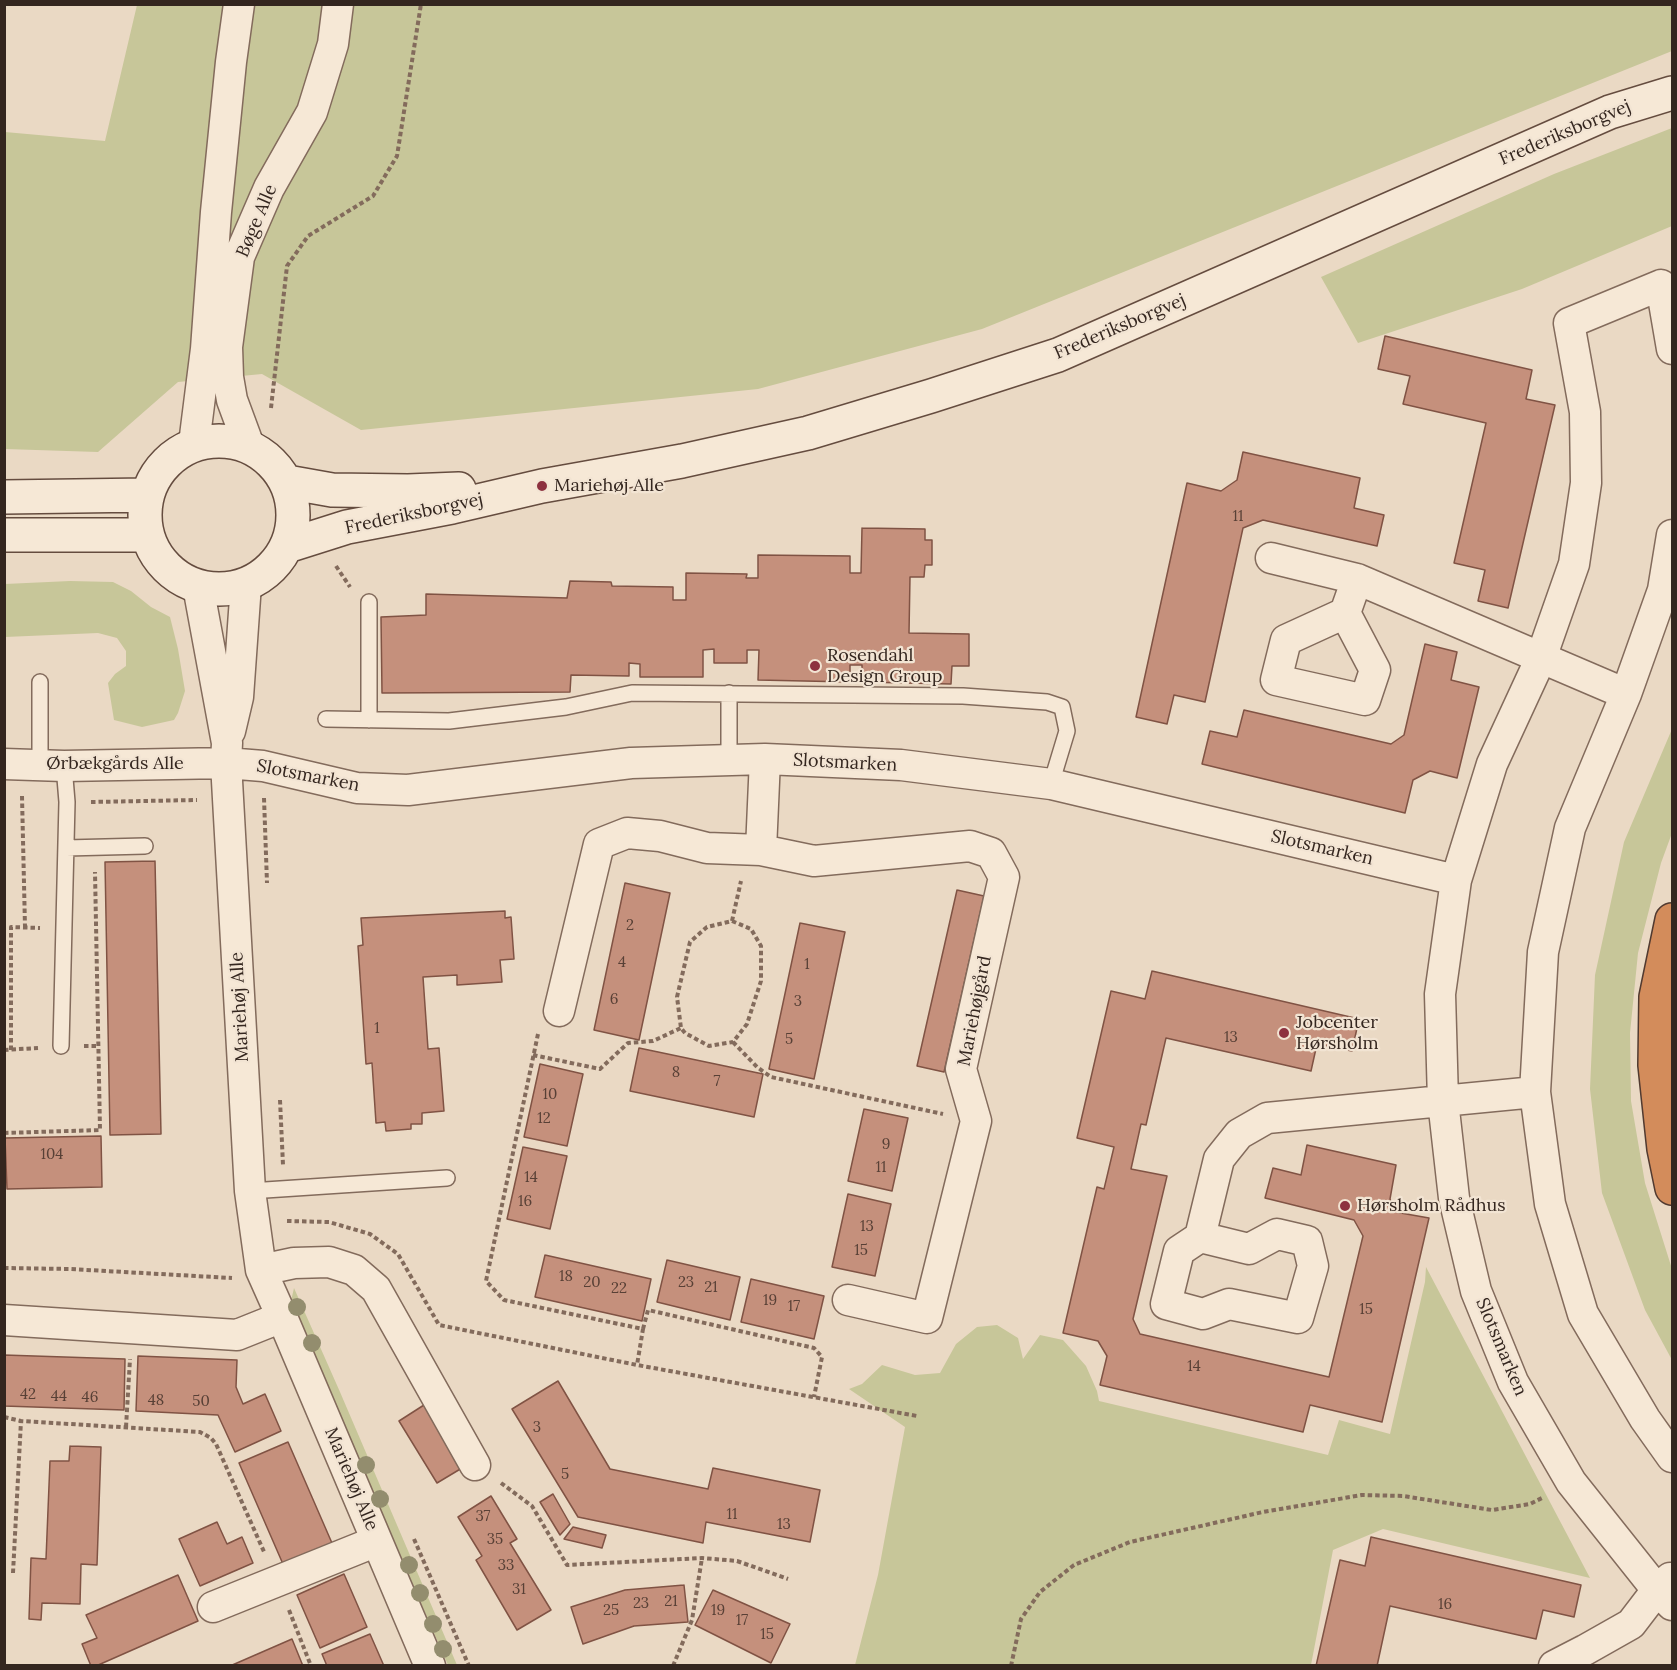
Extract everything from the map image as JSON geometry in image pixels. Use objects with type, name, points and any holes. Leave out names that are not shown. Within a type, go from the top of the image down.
[{"type":"highway","points":[[1672,923],[1656,997],[1655,1065],[1664,1149],[1672,1188]]},
{"type":"main road","name":"Frederiksborgvej","points":[[287,546],[347,527],[452,507],[542,486],[682,461],[808,433],[1058,355],[1610,112],[1672,93]]},
{"type":"main road","points":[[222,440],[270,463],[294,503],[293,525],[287,546],[279,560],[267,572],[246,584],[222,589],[198,586],[181,579],[166,567],[154,553],[147,535],[144,515],[147,495],[157,473],[173,455],[194,444],[222,440]]},
{"type":"main road","name":"Frederiksborgvej","points":[[270,463],[332,490],[408,491],[542,486]]},
{"type":"main road","points":[[4,497],[147,495]]},
{"type":"main road","points":[[4,535],[147,535]]},
{"type":"street","name":"Bøge Alle","points":[[194,444],[206,349],[231,62],[239,4]]},
{"type":"street","name":"Bøge Alle","points":[[270,463],[232,400],[228,377],[227,347],[239,257],[269,188],[312,112],[333,44],[338,4]]},
{"type":"street","name":"Slotsmarken","points":[[1554,1665],[1631,1624],[1667,1590],[1571,1482],[1513,1382],[1476,1291],[1454,1198],[1443,1101],[1440,994],[1455,880],[1492,764],[1541,658],[1574,564],[1586,483],[1585,412],[1569,323],[1661,285],[1672,349]]},
{"type":"street","points":[[1672,536],[1663,590],[1626,694],[1570,828],[1543,952],[1535,1092],[1550,1204],[1583,1314],[1645,1419],[1672,1457]]},
{"type":"street","points":[[1271,558],[1357,579],[1626,694]]},
{"type":"street","points":[[1345,613],[1357,579]]},
{"type":"street","name":"Mariehøj Alle","points":[[227,753],[238,697],[246,584]]},
{"type":"street","name":"Mariehøj Alle","points":[[198,586],[227,753],[250,1191],[261,1270],[430,1665]]},
{"type":"street","name":"Slotsmarken","points":[[227,753],[263,766],[357,788],[408,790],[631,763],[765,759],[901,765],[1051,784],[1455,880]]},
{"type":"street","name":"Ørbækgårds Alle","points":[[4,764],[52,765],[227,753]]},
{"type":"street","points":[[754,850],[765,759]]},
{"type":"street","name":"Mariehøjgård","points":[[559,1011],[599,844],[627,833],[660,836],[707,848],[754,850],[814,861],[970,846],[991,854],[1004,877],[961,1069],[976,1121]]},
{"type":"street","points":[[1200,1237],[1249,1249],[1277,1234],[1307,1241],[1313,1266],[1298,1318],[1229,1304],[1203,1314],[1166,1304],[1179,1251],[1200,1237],[1219,1159],[1239,1134],[1267,1118],[1535,1092]]},
{"type":"street","points":[[848,1300],[927,1318],[976,1121]]},
{"type":"street","points":[[261,1270],[294,1263],[329,1262],[354,1270],[376,1289],[475,1465]]},
{"type":"street","points":[[4,1320],[237,1335],[282,1317]]},
{"type":"street","name":"Mariehøj Alle","points":[[213,1607],[377,1541]]},
{"type":"lane","points":[[369,602],[369,720]]},
{"type":"lane","points":[[40,682],[52,765],[67,802],[61,1046]]},
{"type":"lane","points":[[326,719],[449,721],[566,708],[632,693],[963,696],[1047,702],[1062,708],[1067,731],[1051,784]]},
{"type":"lane","points":[[729,693],[729,760]]},
{"type":"lane","points":[[66,848],[145,846]]},
{"type":"lane","points":[[250,1191],[447,1178]]},
{"type":"path","points":[[270,463],[270,400],[287,266],[308,236],[373,196],[397,156],[421,4]]},
{"type":"path","points":[[333,560],[359,601],[369,602]]},
{"type":"path","points":[[263,766],[268,890]]},
{"type":"path","points":[[13,796],[28,796],[46,804],[228,800]]},
{"type":"path","points":[[22,796],[26,927]]},
{"type":"path","points":[[732,921],[754,850]]},
{"type":"path","points":[[732,921],[752,929],[761,946],[761,981],[747,1024],[733,1042],[709,1046],[685,1033],[681,1028],[677,997],[690,942],[707,927],[732,921]]},
{"type":"path","points":[[11,1050],[11,927],[64,928]]},
{"type":"path","points":[[559,1011],[537,1035],[486,1281],[504,1300],[643,1329]]},
{"type":"path","points":[[533,1055],[600,1069],[628,1043],[653,1041],[681,1028]]},
{"type":"path","points":[[733,1042],[757,1067],[771,1077],[976,1121]]},
{"type":"path","points":[[279,1097],[285,1189]]},
{"type":"path","points":[[294,1263],[287,1221],[329,1222],[370,1234],[398,1254],[439,1325],[637,1365],[916,1416]]},
{"type":"path","points":[[4,1268],[70,1269],[240,1279],[261,1270]]},
{"type":"path","points":[[637,1365],[648,1310],[814,1348],[822,1357],[814,1397]]},
{"type":"path","points":[[126,1427],[132,1328]]},
{"type":"path","points":[[4,1417],[21,1421],[192,1431],[200,1432],[211,1438],[216,1444],[278,1582],[311,1665]]},
{"type":"path","points":[[13,1573],[21,1421]]},
{"type":"path","points":[[475,1465],[532,1506],[567,1565],[702,1558],[737,1561],[788,1579]]},
{"type":"path","points":[[1011,1665],[1021,1619],[1040,1592],[1074,1565],[1130,1542],[1263,1512],[1362,1495],[1403,1496],[1492,1510],[1530,1504],[1571,1482]]},
{"type":"path","points":[[412,1535],[469,1665]]},
{"type":"path","points":[[673,1665],[692,1620],[702,1558]]},
{"type":"green space","points":[[137,5],[1672,5],[1672,51],[982,329],[758,389],[361,430],[262,374],[178,382],[98,452],[5,449],[5,132],[105,141]]},
{"type":"green space","points":[[1672,128],[1672,226],[1522,289],[1358,343],[1321,277],[1554,174]]},
{"type":"green space","points":[[113,582],[170,617],[185,691],[174,720],[142,727],[114,720],[108,683],[126,666],[126,651],[117,638],[98,633],[5,637],[5,584]]},
{"type":"green space","points":[[1672,729],[1672,833],[1661,863],[1638,953],[1630,1033],[1631,1101],[1645,1183],[1672,1269],[1672,1360],[1645,1310],[1602,1193],[1590,1089],[1595,975],[1624,842]]},
{"type":"green space","points":[[1426,1267],[1590,1578],[1383,1529],[1333,1550],[1311,1665],[855,1665],[878,1575],[905,1427],[849,1389],[862,1384],[882,1365],[915,1375],[940,1373],[956,1344],[977,1327],[997,1325],[1018,1338],[1023,1359],[1040,1335],[1063,1340],[1086,1366],[1099,1401],[1328,1455],[1339,1420],[1390,1434],[1425,1282]]},
{"type":"green space","points":[[294,1288],[457,1665],[448,1665],[388,1528],[291,1301]]},
{"type":"building","points":[[1385,336],[1532,370],[1526,399],[1555,405],[1508,608],[1478,601],[1485,570],[1454,563],[1486,423],[1403,404],[1410,376],[1378,369]]},
{"type":"building","points":[[1243,452],[1360,478],[1354,508],[1384,515],[1377,546],[1263,520],[1243,528],[1205,702],[1174,695],[1167,724],[1136,717],[1187,483],[1221,491],[1237,480]]},
{"type":"building","points":[[862,528],[925,529],[925,540],[932,540],[932,565],[925,565],[924,577],[910,577],[909,633],[969,634],[969,666],[952,666],[951,684],[862,682],[862,665],[850,665],[850,682],[758,680],[759,650],[747,650],[747,663],[714,663],[714,649],[703,650],[703,677],[640,677],[640,664],[629,663],[629,676],[571,675],[570,692],[382,693],[381,617],[426,615],[426,594],[567,598],[570,581],[611,582],[612,586],[673,587],[673,600],[686,600],[686,573],[747,574],[746,578],[758,578],[758,555],[850,556],[850,573],[861,573]]},
{"type":"building","points":[[1425,644],[1457,652],[1451,680],[1479,687],[1457,778],[1430,771],[1413,780],[1405,813],[1202,764],[1210,731],[1237,737],[1244,710],[1391,744],[1404,735]]},
{"type":"building","points":[[155,861],[161,1134],[110,1135],[105,862]]},
{"type":"building","points":[[625,883],[670,893],[639,1040],[594,1030]]},
{"type":"building","points":[[957,890],[984,896],[944,1072],[917,1066]]},
{"type":"building","points":[[505,911],[505,918],[511,917],[514,959],[500,960],[502,982],[457,985],[457,975],[423,977],[428,1049],[439,1048],[444,1111],[422,1113],[422,1124],[411,1124],[411,1129],[386,1131],[385,1122],[376,1123],[372,1063],[366,1064],[358,946],[363,945],[361,918]]},
{"type":"building","points":[[800,923],[845,932],[814,1079],[769,1069]]},
{"type":"building","name":"Hørsholm Rådhus","points":[[1152,971],[1359,1019],[1352,1051],[1317,1044],[1311,1071],[1166,1038],[1146,1125],[1141,1124],[1131,1169],[1167,1176],[1133,1319],[1140,1334],[1329,1377],[1363,1236],[1354,1220],[1265,1198],[1273,1168],[1301,1175],[1307,1145],[1396,1165],[1390,1199],[1395,1212],[1429,1218],[1382,1422],[1310,1405],[1303,1432],[1100,1385],[1107,1356],[1098,1341],[1063,1333],[1097,1187],[1104,1189],[1114,1147],[1077,1138],[1111,991],[1145,999]]},
{"type":"building","points":[[639,1048],[763,1074],[754,1117],[630,1091]]},
{"type":"building","points":[[540,1064],[583,1074],[567,1146],[524,1137]]},
{"type":"building","points":[[864,1109],[908,1118],[892,1191],[848,1181]]},
{"type":"building","points":[[101,1136],[102,1187],[7,1189],[5,1138]]},
{"type":"building","points":[[523,1147],[567,1156],[550,1229],[507,1219]]},
{"type":"building","points":[[848,1194],[891,1204],[875,1276],[832,1267]]},
{"type":"building","points":[[545,1255],[651,1279],[642,1321],[535,1297]]},
{"type":"building","points":[[667,1260],[740,1277],[730,1320],[657,1302]]},
{"type":"building","points":[[751,1279],[824,1296],[814,1339],[741,1322]]},
{"type":"building","points":[[4,1355],[125,1359],[124,1410],[4,1406]]},
{"type":"building","points":[[138,1356],[237,1360],[236,1387],[243,1404],[265,1394],[281,1431],[235,1452],[218,1415],[136,1411]]},
{"type":"building","points":[[558,1381],[610,1469],[708,1489],[713,1468],[820,1490],[810,1542],[706,1522],[703,1543],[578,1517],[512,1409]]},
{"type":"building","points":[[424,1405],[462,1468],[437,1483],[399,1421]]},
{"type":"building","points":[[288,1442],[335,1550],[286,1571],[239,1463]]},
{"type":"building","points":[[70,1446],[101,1447],[97,1565],[81,1564],[80,1604],[42,1603],[41,1620],[29,1619],[31,1558],[46,1559],[50,1461],[69,1461]]},
{"type":"building","points":[[553,1494],[570,1524],[560,1535],[540,1502]]},
{"type":"building","points":[[491,1496],[517,1539],[510,1543],[551,1610],[517,1630],[476,1560],[482,1556],[458,1517]]},
{"type":"building","points":[[217,1522],[227,1544],[242,1537],[253,1563],[200,1586],[179,1539]]},
{"type":"building","points":[[573,1527],[606,1535],[602,1548],[564,1539]]},
{"type":"building","points":[[1371,1537],[1581,1585],[1574,1617],[1543,1610],[1536,1639],[1390,1606],[1377,1666],[1316,1666],[1340,1560],[1365,1566]]},
{"type":"building","points":[[344,1574],[367,1627],[320,1648],[297,1595]]},
{"type":"building","points":[[178,1575],[198,1621],[96,1666],[91,1666],[82,1644],[97,1638],[86,1615]]},
{"type":"building","points":[[684,1585],[688,1622],[634,1626],[583,1644],[571,1607],[625,1590]]},
{"type":"building","points":[[713,1590],[790,1624],[771,1663],[695,1625]]},
{"type":"building","points":[[370,1634],[384,1666],[327,1666],[322,1654]]},
{"type":"building","points":[[292,1639],[303,1666],[230,1666]]},
{"type":"place","name":"Mariehøj Alle","points":[[542,486]]},
{"type":"place","name":"Rosendahl Design Group","points":[[815,666]]},
{"type":"place","name":"Jobcenter Hørsholm","points":[[1284,1033]]},
{"type":"place","name":"Hørsholm Rådhus","points":[[1345,1206]]}]
